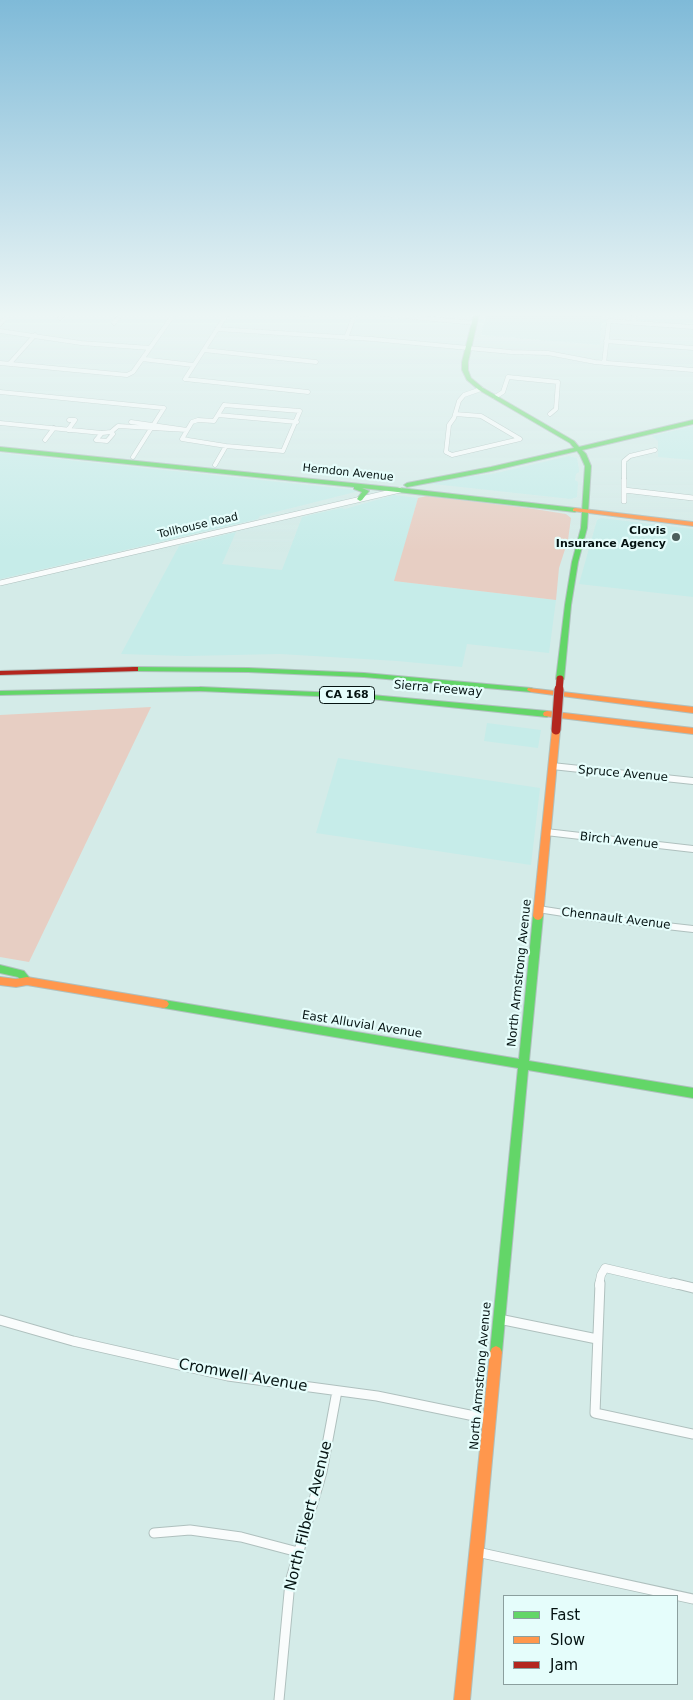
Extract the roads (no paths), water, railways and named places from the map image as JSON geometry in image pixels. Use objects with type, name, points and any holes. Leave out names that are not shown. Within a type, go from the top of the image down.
[{"type":"main road","points":[[488,393],[562,435],[579,449]]},
{"type":"main road","points":[[404,488],[491,470],[693,422]]},
{"type":"main road","name":"Herndon Avenue","points":[[0,444],[333,483],[509,496],[693,524]]},
{"type":"main road","name":"Herndon Avenue","points":[[0,449],[174,464],[215,465],[383,482],[404,488],[586,508],[693,517]]},
{"type":"main road","name":"North Armstrong Avenue","points":[[462,1700],[560,679],[568,605],[575,562],[584,528],[586,508],[588,466],[579,449]]},
{"type":"main road","points":[[333,483],[379,485],[383,482]]},
{"type":"main road","points":[[333,483],[365,490],[366,495],[360,500]]},
{"type":"main road","points":[[0,666],[89,669]]},
{"type":"main road","name":"Sierra Freeway","points":[[0,673],[89,669],[238,670],[397,678],[522,689],[693,710]]},
{"type":"main road","points":[[0,697],[140,689]]},
{"type":"main road","name":"Sierra Freeway","points":[[0,693],[140,689],[258,691],[404,698],[509,708],[693,731]]},
{"type":"main road","name":"East Alluvial Avenue","points":[[0,969],[21,974],[27,981]]},
{"type":"main road","name":"East Alluvial Avenue","points":[[0,981],[16,983],[27,981],[693,1094]]},
{"type":"street","points":[[14,393],[164,408],[133,460]]},
{"type":"street","points":[[455,414],[481,416],[520,439],[452,455],[446,452],[447,434],[460,397],[469,393]]},
{"type":"street","points":[[496,398],[501,393]]},
{"type":"street","points":[[550,414],[556,409],[558,393]]},
{"type":"street","points":[[227,404],[300,411],[296,422],[283,451],[183,441],[182,439],[195,420],[214,421],[222,407],[227,404]]},
{"type":"street","points":[[218,415],[296,422]]},
{"type":"street","points":[[68,430],[75,420],[69,420]]},
{"type":"street","points":[[131,422],[152,427]]},
{"type":"street","points":[[0,423],[102,433],[111,432],[117,427],[187,430]]},
{"type":"street","points":[[117,427],[126,428],[124,431]]},
{"type":"street","points":[[45,440],[54,428]]},
{"type":"street","points":[[102,433],[96,440],[107,441],[113,434],[111,432]]},
{"type":"street","points":[[215,465],[226,446]]},
{"type":"street","points":[[624,501],[624,461],[630,456],[655,450]]},
{"type":"street","name":"Tollhouse Road","points":[[0,583],[360,500],[404,488]]},
{"type":"street","points":[[624,490],[693,498]]},
{"type":"street","name":"Spruce Avenue","points":[[552,766],[693,781]]},
{"type":"street","name":"Birch Avenue","points":[[546,832],[693,849]]},
{"type":"street","name":"Chennault Avenue","points":[[538,909],[596,918],[693,929]]},
{"type":"street","points":[[693,1288],[605,1268],[601,1275],[599,1287],[595,1413],[693,1434]]},
{"type":"street","points":[[499,1318],[597,1339]]},
{"type":"street","name":"Cromwell Avenue","points":[[0,1320],[73,1341],[228,1376],[404,1400],[489,1419]]},
{"type":"street","name":"North Filbert Avenue","points":[[279,1700],[290,1582],[322,1472],[337,1391]]},
{"type":"street","points":[[154,1532],[190,1530],[241,1537],[298,1552]]},
{"type":"street","points":[[477,1552],[675,1595]]},
{"type":"street","points":[[678,1596],[693,1599]]},
{"type":"place","name":"Clovis Insurance Agency","points":[[676,537]]}]
